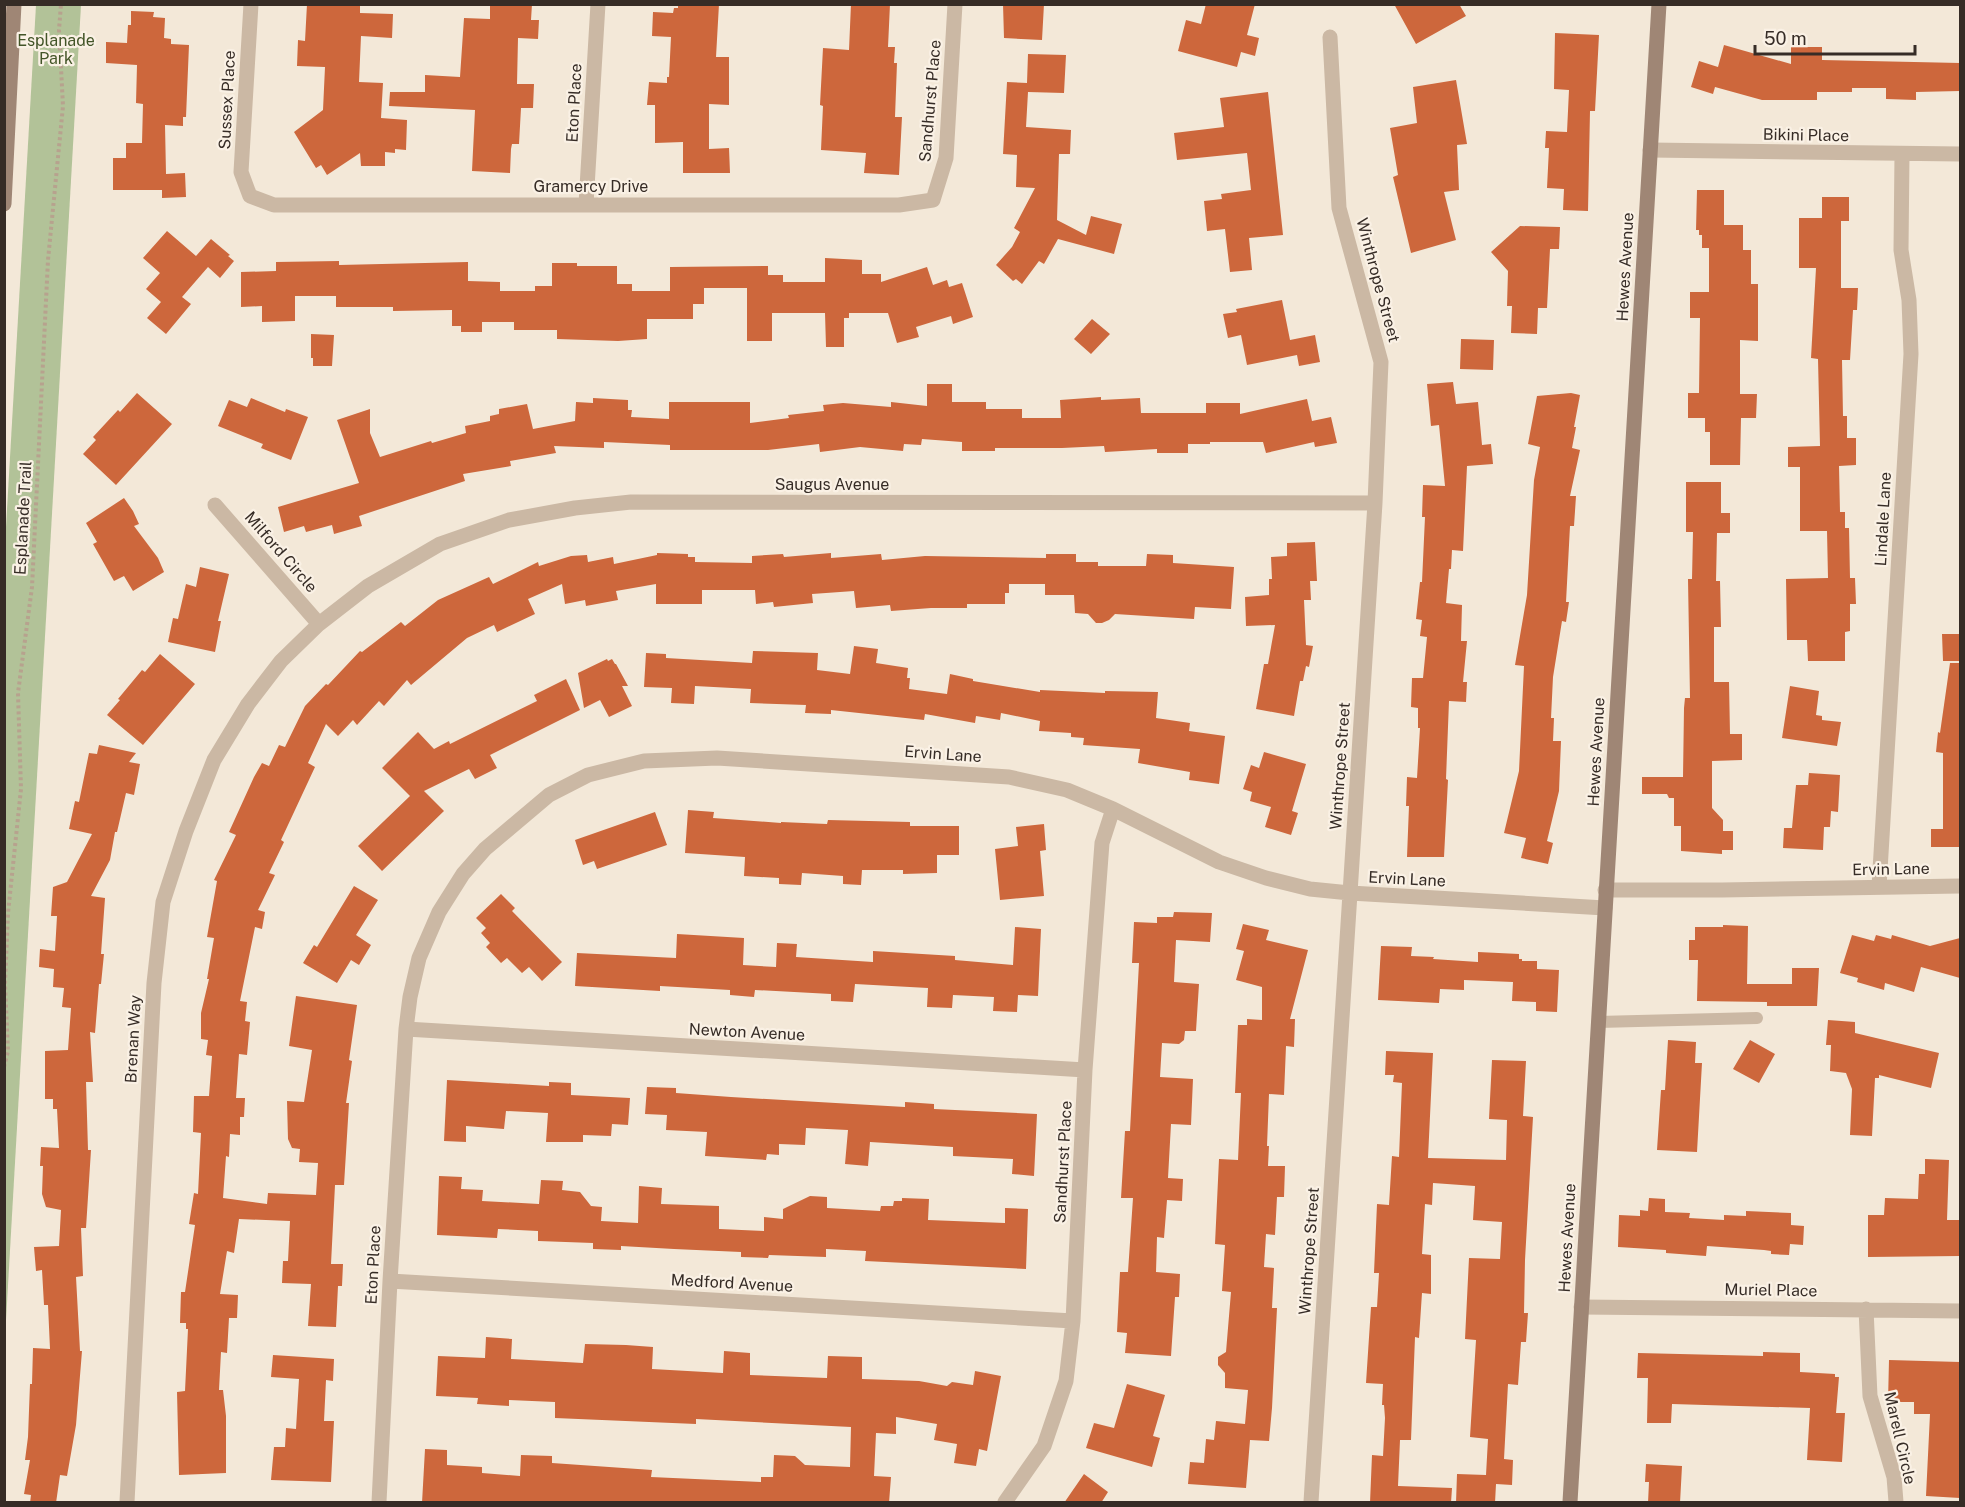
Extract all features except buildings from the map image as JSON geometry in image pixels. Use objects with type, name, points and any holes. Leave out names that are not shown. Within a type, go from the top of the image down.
[{"type":"street","points":[[4,204],[8,59],[14,4]]},
{"type":"street","name":"Sussex Place","points":[[250,196],[241,172],[251,4]]},
{"type":"street","name":"Eton Place","points":[[586,204],[598,4]]},
{"type":"street","name":"Sandhurst Place","points":[[933,200],[946,158],[955,4]]},
{"type":"street","name":"Hewes Avenue","points":[[1569,1503],[1659,4]]},
{"type":"street","name":"Winthrope Street","points":[[1311,1503],[1375,503],[1381,362],[1340,208],[1330,38]]},
{"type":"street","name":"Bikini Place","points":[[1650,150],[1960,154]]},
{"type":"street","name":"Lindale Lane","points":[[1879,887],[1911,354],[1909,300],[1901,250],[1902,154]]},
{"type":"street","name":"Gramercy Drive","points":[[250,196],[274,204],[899,205],[933,200]]},
{"type":"street","name":"Saugus Avenue","points":[[319,624],[368,586],[440,544],[509,520],[575,508],[631,502],[1375,503]]},
{"type":"street","name":"Milford Circle","points":[[215,504],[319,624]]},
{"type":"street","name":"Brenan Way","points":[[127,1503],[153,983],[163,902],[186,831],[214,760],[248,704],[281,661],[319,624]]},
{"type":"street","name":"Ervin Lane","points":[[406,1029],[410,997],[419,958],[439,912],[463,874],[485,849],[549,795],[588,775],[644,761],[717,758],[1009,777],[1067,790],[1113,809],[1219,862],[1266,878],[1310,889],[1605,908]]},
{"type":"street","name":"Sandhurst Place","points":[[1005,1503],[1044,1446],[1066,1381],[1072,1321],[1085,1070],[1102,843],[1113,809]]},
{"type":"street","name":"Ervin Lane","points":[[1605,890],[1722,891],[1960,886]]},
{"type":"street","name":"Eton Place","points":[[379,1503],[406,1029]]},
{"type":"street","name":"Newton Avenue","points":[[406,1029],[1085,1070]]},
{"type":"street","name":"Medford Avenue","points":[[390,1281],[1072,1321]]},
{"type":"street","name":"Muriel Place","points":[[1581,1307],[1960,1311]]},
{"type":"street","name":"Marell Circle","points":[[1866,1309],[1870,1396],[1894,1477],[1896,1503]]},
{"type":"lane","points":[[1598,1022],[1757,1018]]},
{"type":"path","name":"Esplanade Trail","points":[[4,1068],[8,1051],[5,984],[8,913],[21,789],[18,693],[32,587],[48,260],[63,106],[59,30],[61,4]]},
{"type":"green space","name":"Esplanade Park","points":[[36,5],[81,5],[5,1338],[4,562]]}]
